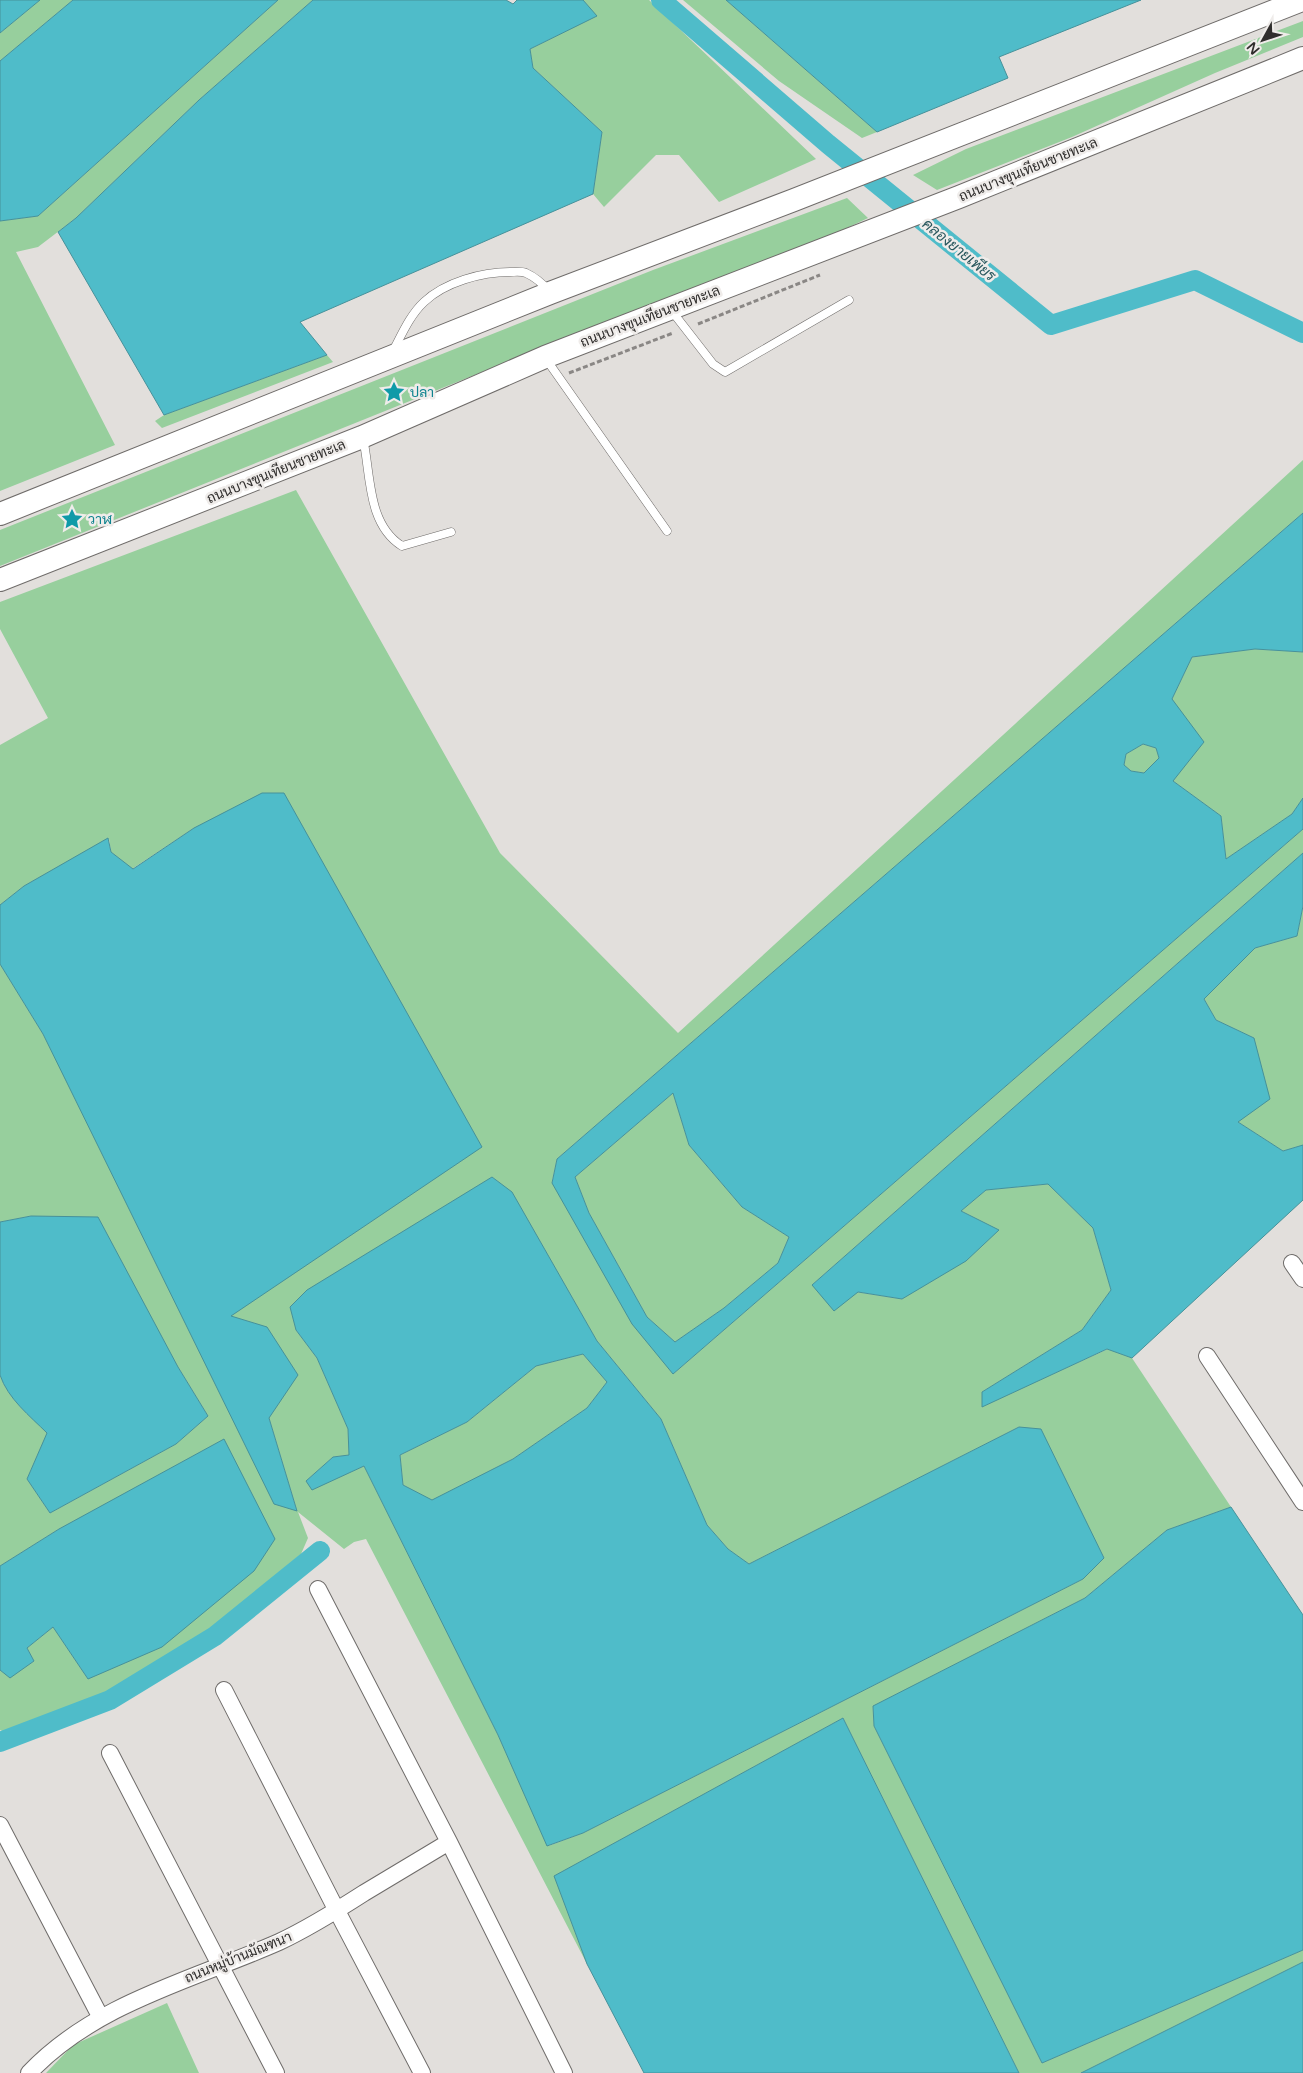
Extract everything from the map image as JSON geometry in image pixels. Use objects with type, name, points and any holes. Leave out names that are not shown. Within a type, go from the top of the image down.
[{"type":"main road","points":[[0,514],[550,293],[794,200],[1302,0]]},
{"type":"main road","name":"ถนนบางขุนเทียนชายทะเล","points":[[0,580],[362,437],[545,358],[670,308],[838,245],[1303,58]]},
{"type":"street","points":[[1292,1263],[1303,1278]]},
{"type":"street","points":[[1207,1356],[1303,1502]]},
{"type":"street","points":[[318,1589],[449,1842],[564,2073]]},
{"type":"street","points":[[224,1690],[422,2073]]},
{"type":"street","points":[[110,1753],[276,2073]]},
{"type":"street","points":[[0,1825],[101,2018]]},
{"type":"street","name":"ถนนหมู่บ้านมัณฑนา","points":[[29,2073],[40,2060],[72,2036],[101,2018],[174,1983],[278,1942],[320,1922],[449,1842]]},
{"type":"lane","points":[[390,357],[411,316],[424,302],[460,281],[478,274],[524,272],[541,282],[550,293]]},
{"type":"lane","points":[[670,308],[713,364],[725,372],[849,300]]},
{"type":"lane","points":[[545,358],[667,531]]},
{"type":"lane","points":[[362,437],[377,514],[384,530],[393,541],[402,546],[451,532]]},
{"type":"green space","points":[[40,0],[73,0],[0,61],[0,33]]},
{"type":"green space","points":[[278,0],[313,0],[199,100],[76,218],[38,247],[16,252],[115,445],[0,491],[0,221],[38,216]]},
{"type":"green space","points":[[583,0],[649,0],[816,159],[719,202],[679,155],[656,155],[604,207],[593,194],[602,132],[533,68],[530,49],[596,16]]},
{"type":"green space","points":[[683,0],[726,0],[877,132],[862,138],[779,81]]},
{"type":"green space","points":[[1303,21],[1303,37],[1215,73],[1072,137],[937,190],[913,175],[966,149]]},
{"type":"green space","points":[[847,198],[868,218],[807,247],[549,345],[0,566],[0,530],[653,270]]},
{"type":"green space","points":[[327,355],[333,362],[162,428],[155,421],[164,415]]},
{"type":"green space","points":[[1303,460],[1303,513],[557,1159],[552,1182],[673,1374],[1303,829],[1303,853],[812,1285],[902,1299],[998,1230],[961,1211],[986,1190],[1048,1184],[1093,1228],[1111,1290],[1082,1330],[982,1392],[982,1406],[1108,1349],[1132,1358],[1231,1507],[1167,1530],[1085,1598],[873,1707],[874,1726],[1042,2063],[1303,1950],[1303,1962],[1081,2073],[1019,2073],[843,1718],[555,1876],[587,1964],[366,1539],[354,1542],[344,1549],[298,1512],[308,1538],[301,1554],[207,1634],[143,1674],[82,1706],[5,1732],[0,1730],[0,1670],[10,1677],[34,1661],[27,1648],[53,1627],[88,1679],[59,1529],[0,1566],[0,1375],[8,1392],[27,1414],[48,1433],[27,1479],[50,1513],[176,1444],[208,1416],[178,1367],[31,1216],[0,1222],[0,964],[43,1034],[297,1511],[269,1418],[231,1316],[194,828],[132,869],[111,852],[109,839],[24,886],[0,905],[0,745],[48,718],[0,629],[0,602],[296,490],[500,853],[678,1033]],"holes":[[[492,1177],[512,1193],[597,1341],[661,1419],[707,1525],[728,1549],[749,1564],[1019,1427],[1104,1558],[1083,1579],[583,1833],[548,1846],[498,1735],[364,1466],[312,1489],[306,1481],[333,1457],[350,1455],[348,1429],[317,1358],[296,1330]]]},
{"type":"green space","points":[[1255,649],[1303,652],[1303,798],[1292,814],[1226,859],[1221,816],[1173,781],[1172,699],[1192,657]]},
{"type":"green space","points":[[1143,744],[1156,748],[1159,758],[1144,773],[1131,771],[1124,765],[1126,754]]},
{"type":"green space","points":[[1303,906],[1303,1145],[1283,1151],[1238,1122],[1254,1038],[1216,1020],[1204,999],[1255,948],[1297,936]]},
{"type":"green space","points":[[673,1093],[689,1145],[742,1207],[789,1237],[778,1263],[724,1308],[675,1342],[647,1317],[589,1213],[575,1177]]},
{"type":"green space","points":[[583,1354],[607,1382],[587,1408],[513,1459],[432,1501],[403,1485],[400,1455],[467,1422],[536,1366]]},
{"type":"green space","points":[[167,2003],[199,2073],[46,2073],[73,2045]]},
{"type":"water","points":[[0,0],[40,0],[0,33]]},
{"type":"water","points":[[73,0],[278,0],[38,216],[0,221],[0,61]]},
{"type":"water","points":[[313,0],[506,0],[513,4],[517,0],[583,0],[597,16],[530,49],[533,68],[602,132],[593,194],[300,322],[327,355],[164,415],[58,232],[76,218],[199,100]]},
{"type":"water","points":[[726,0],[1141,0],[999,57],[1008,78],[877,132]]},
{"type":"water","points":[[1303,513],[1303,652],[1255,649],[1192,657],[1172,699],[1204,742],[1173,781],[1221,816],[1226,859],[1292,814],[1303,798],[1303,829],[673,1374],[632,1324],[552,1183],[557,1159]],"holes":[[[1143,744],[1156,748],[1159,758],[1144,773],[1131,771],[1124,765],[1126,754]],[[673,1093],[689,1145],[742,1207],[789,1237],[778,1263],[724,1308],[675,1342],[647,1317],[589,1213],[575,1177]]]},
{"type":"water","points":[[262,793],[284,793],[482,1147],[231,1316],[267,1327],[298,1375],[269,1418],[297,1511],[274,1504],[43,1034],[0,964],[0,905],[24,886],[108,838],[111,852],[133,869],[194,828]]},
{"type":"water","points":[[1303,853],[1303,906],[1297,936],[1255,948],[1204,999],[1216,1020],[1254,1038],[1270,1099],[1238,1122],[1283,1151],[1303,1145],[1303,1200],[1132,1358],[1107,1349],[982,1407],[982,1392],[1082,1330],[1111,1290],[1093,1228],[1048,1184],[986,1190],[961,1211],[999,1230],[966,1261],[902,1299],[858,1292],[834,1311],[812,1285]]},
{"type":"water","points":[[492,1177],[512,1192],[597,1341],[661,1419],[707,1525],[728,1549],[749,1564],[1019,1427],[1041,1429],[1104,1558],[1083,1579],[583,1833],[547,1846],[498,1735],[364,1466],[312,1490],[306,1481],[333,1457],[349,1455],[348,1429],[317,1358],[296,1330],[290,1307],[307,1290]],"holes":[[[583,1354],[607,1382],[587,1408],[513,1459],[432,1500],[403,1485],[400,1455],[467,1422],[536,1366]]]},
{"type":"water","points":[[31,1216],[98,1217],[178,1367],[208,1416],[176,1444],[50,1513],[27,1479],[47,1433],[8,1392],[0,1375],[0,1222]]},
{"type":"water","points":[[224,1439],[275,1539],[254,1571],[162,1647],[88,1679],[53,1627],[27,1648],[34,1661],[10,1678],[0,1670],[0,1566],[59,1529]]},
{"type":"water","points":[[1231,1507],[1303,1615],[1303,1950],[1042,2063],[874,1726],[873,1706],[1085,1598],[1167,1530]]},
{"type":"water","points":[[843,1718],[1019,2073],[644,2073],[587,1964],[554,1876]]},
{"type":"water","points":[[1303,1962],[1303,2073],[1081,2073]]},
{"type":"waterway","name":"คลองยายเพียร","points":[[661,0],[828,144],[1051,325],[1195,280],[1303,333]]},
{"type":"waterway","points":[[0,1742],[110,1700],[215,1636],[320,1551]]},
{"type":"place","name":"ปลา","points":[[394,392]]},
{"type":"place","name":"วาฬ","points":[[72,519]]}]
